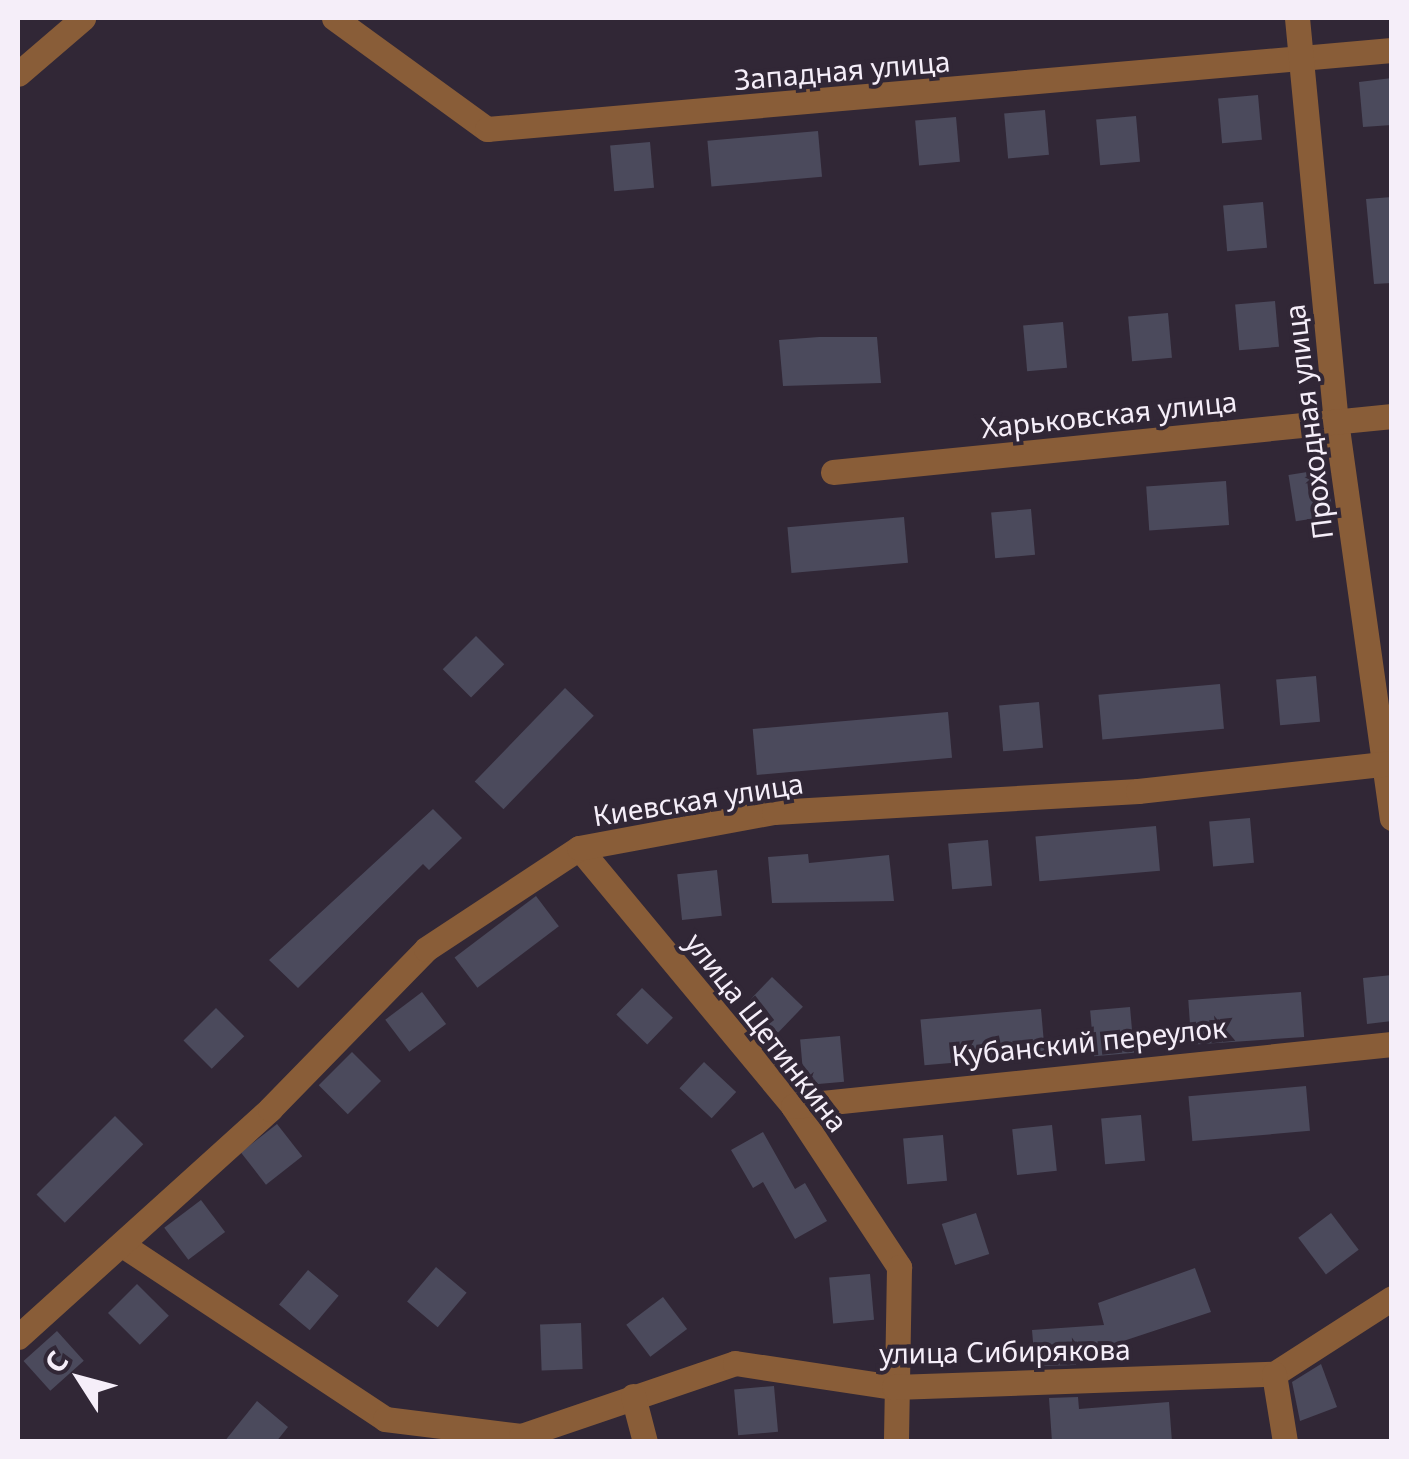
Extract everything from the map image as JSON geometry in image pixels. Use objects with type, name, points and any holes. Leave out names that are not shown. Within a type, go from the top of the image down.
[{"type":"street","points":[[18,74],[83,18]]},
{"type":"street","name":"Западная улица","points":[[334,18],[486,129],[1392,50]]},
{"type":"street","name":"Проходная улица","points":[[1298,18],[1336,421],[1392,818]]},
{"type":"street","name":"Харьковская улица","points":[[834,472],[1392,416]]},
{"type":"street","name":"Киевская улица","points":[[18,1337],[124,1246],[426,948],[579,848],[774,812],[1138,791],[1387,764]]},
{"type":"street","name":"улица Щетинкина","points":[[579,848],[793,1106],[899,1267],[896,1442]]},
{"type":"street","name":"Кубанский переулок","points":[[793,1106],[1392,1044]]},
{"type":"street","name":"улица Сибирякова","points":[[124,1246],[385,1420],[520,1436],[735,1363],[894,1387],[1274,1374]]},
{"type":"street","points":[[1285,1442],[1274,1374],[1392,1298]]},
{"type":"street","points":[[634,1396],[645,1442]]},
{"type":"building","points":[[1392,78],[1392,125],[1363,127],[1359,82]]},
{"type":"building","points":[[1258,95],[1262,140],[1222,143],[1218,98]]},
{"type":"building","points":[[1045,110],[1049,155],[1008,158],[1004,114]]},
{"type":"building","points":[[1136,116],[1140,162],[1100,165],[1096,119]]},
{"type":"building","points":[[956,117],[960,162],[919,165],[915,121]]},
{"type":"building","points":[[818,131],[822,177],[711,186],[707,141]]},
{"type":"building","points":[[650,142],[654,188],[614,191],[610,145]]},
{"type":"building","points":[[1392,197],[1392,283],[1374,284],[1366,199]]},
{"type":"building","points":[[1263,202],[1267,248],[1227,251],[1223,205]]},
{"type":"building","points":[[1275,301],[1279,347],[1239,350],[1235,304]]},
{"type":"building","points":[[1168,313],[1172,358],[1132,361],[1128,316]]},
{"type":"building","points":[[1063,322],[1067,368],[1027,371],[1023,325]]},
{"type":"building","points":[[877,337],[881,383],[783,386],[779,340]]},
{"type":"building","points":[[1326,469],[1333,515],[1296,521],[1288,475]]},
{"type":"building","points":[[1226,481],[1229,525],[1149,530],[1146,487]]},
{"type":"building","points":[[1031,509],[1035,555],[995,558],[991,512]]},
{"type":"building","points":[[904,517],[908,563],[791,573],[787,527]]},
{"type":"building","points":[[476,636],[504,664],[471,698],[443,669]]},
{"type":"building","points":[[1316,676],[1320,722],[1280,725],[1276,679]]},
{"type":"building","points":[[1220,684],[1224,729],[1102,739],[1098,695]]},
{"type":"building","points":[[565,688],[594,716],[503,809],[475,782]]},
{"type":"building","points":[[1039,702],[1043,748],[1003,751],[999,705]]},
{"type":"building","points":[[948,712],[952,758],[757,775],[753,729]]},
{"type":"building","points":[[433,809],[462,838],[429,870],[423,864],[298,988],[269,960]]},
{"type":"building","points":[[1250,818],[1254,863],[1213,866],[1209,822]]},
{"type":"building","points":[[1156,826],[1160,871],[1039,881],[1035,837]]},
{"type":"building","points":[[988,840],[992,886],[952,889],[948,843]]},
{"type":"building","points":[[808,854],[809,863],[889,855],[894,901],[772,903],[768,857]]},
{"type":"building","points":[[717,870],[722,916],[682,920],[677,874]]},
{"type":"building","points":[[536,896],[559,926],[477,988],[455,957]]},
{"type":"building","points":[[1392,975],[1392,1021],[1367,1024],[1363,978]]},
{"type":"building","points":[[772,977],[803,1007],[778,1033],[747,1003]]},
{"type":"building","points":[[642,988],[673,1018],[647,1044],[616,1015]]},
{"type":"building","points":[[422,992],[446,1024],[409,1052],[385,1020]]},
{"type":"building","points":[[1301,992],[1304,1037],[1191,1045],[1188,1000]]},
{"type":"building","points":[[1130,1007],[1134,1053],[1094,1056],[1090,1010]]},
{"type":"building","points":[[216,1008],[244,1036],[212,1069],[183,1041]]},
{"type":"building","points":[[1041,1009],[1045,1055],[924,1065],[920,1020]]},
{"type":"building","points":[[840,1036],[844,1082],[804,1085],[800,1039]]},
{"type":"building","points":[[352,1052],[381,1081],[348,1114],[319,1085]]},
{"type":"building","points":[[704,1062],[736,1092],[712,1118],[679,1088]]},
{"type":"building","points":[[1306,1086],[1310,1131],[1192,1141],[1188,1096]]},
{"type":"building","points":[[1141,1115],[1145,1161],[1105,1164],[1101,1118]]},
{"type":"building","points":[[115,1116],[143,1144],[65,1223],[37,1194]]},
{"type":"building","points":[[277,1124],[302,1156],[266,1185],[241,1152]]},
{"type":"building","points":[[1052,1125],[1057,1171],[1017,1175],[1012,1129]]},
{"type":"building","points":[[763,1132],[795,1189],[805,1183],[827,1221],[795,1239],[763,1182],[753,1188],[731,1150]]},
{"type":"building","points":[[943,1135],[947,1181],[907,1184],[903,1138]]},
{"type":"building","points":[[201,1200],[225,1232],[188,1260],[164,1228]]},
{"type":"building","points":[[976,1213],[989,1254],[955,1265],[942,1224]]},
{"type":"building","points":[[1331,1213],[1359,1250],[1326,1274],[1298,1238]]},
{"type":"building","points":[[436,1267],[467,1293],[438,1327],[407,1301]]},
{"type":"building","points":[[1195,1268],[1211,1312],[1075,1357],[1076,1365],[1035,1366],[1032,1330],[1104,1325],[1098,1303]]},
{"type":"building","points":[[308,1270],[339,1296],[310,1330],[279,1304]]},
{"type":"building","points":[[870,1274],[874,1320],[833,1323],[829,1278]]},
{"type":"building","points":[[137,1284],[169,1316],[140,1345],[108,1313]]},
{"type":"building","points":[[663,1297],[687,1329],[650,1357],[626,1325]]},
{"type":"building","points":[[581,1323],[583,1369],[542,1370],[540,1324]]},
{"type":"building","points":[[57,1331],[84,1361],[50,1391],[24,1361]]},
{"type":"building","points":[[1321,1364],[1337,1407],[1300,1421],[1292,1382]]},
{"type":"building","points":[[774,1386],[778,1432],[738,1435],[734,1389]]},
{"type":"building","points":[[1078,1397],[1079,1409],[1169,1402],[1172,1442],[1052,1442],[1049,1398]]},
{"type":"building","points":[[257,1401],[288,1427],[276,1442],[224,1442]]}]
